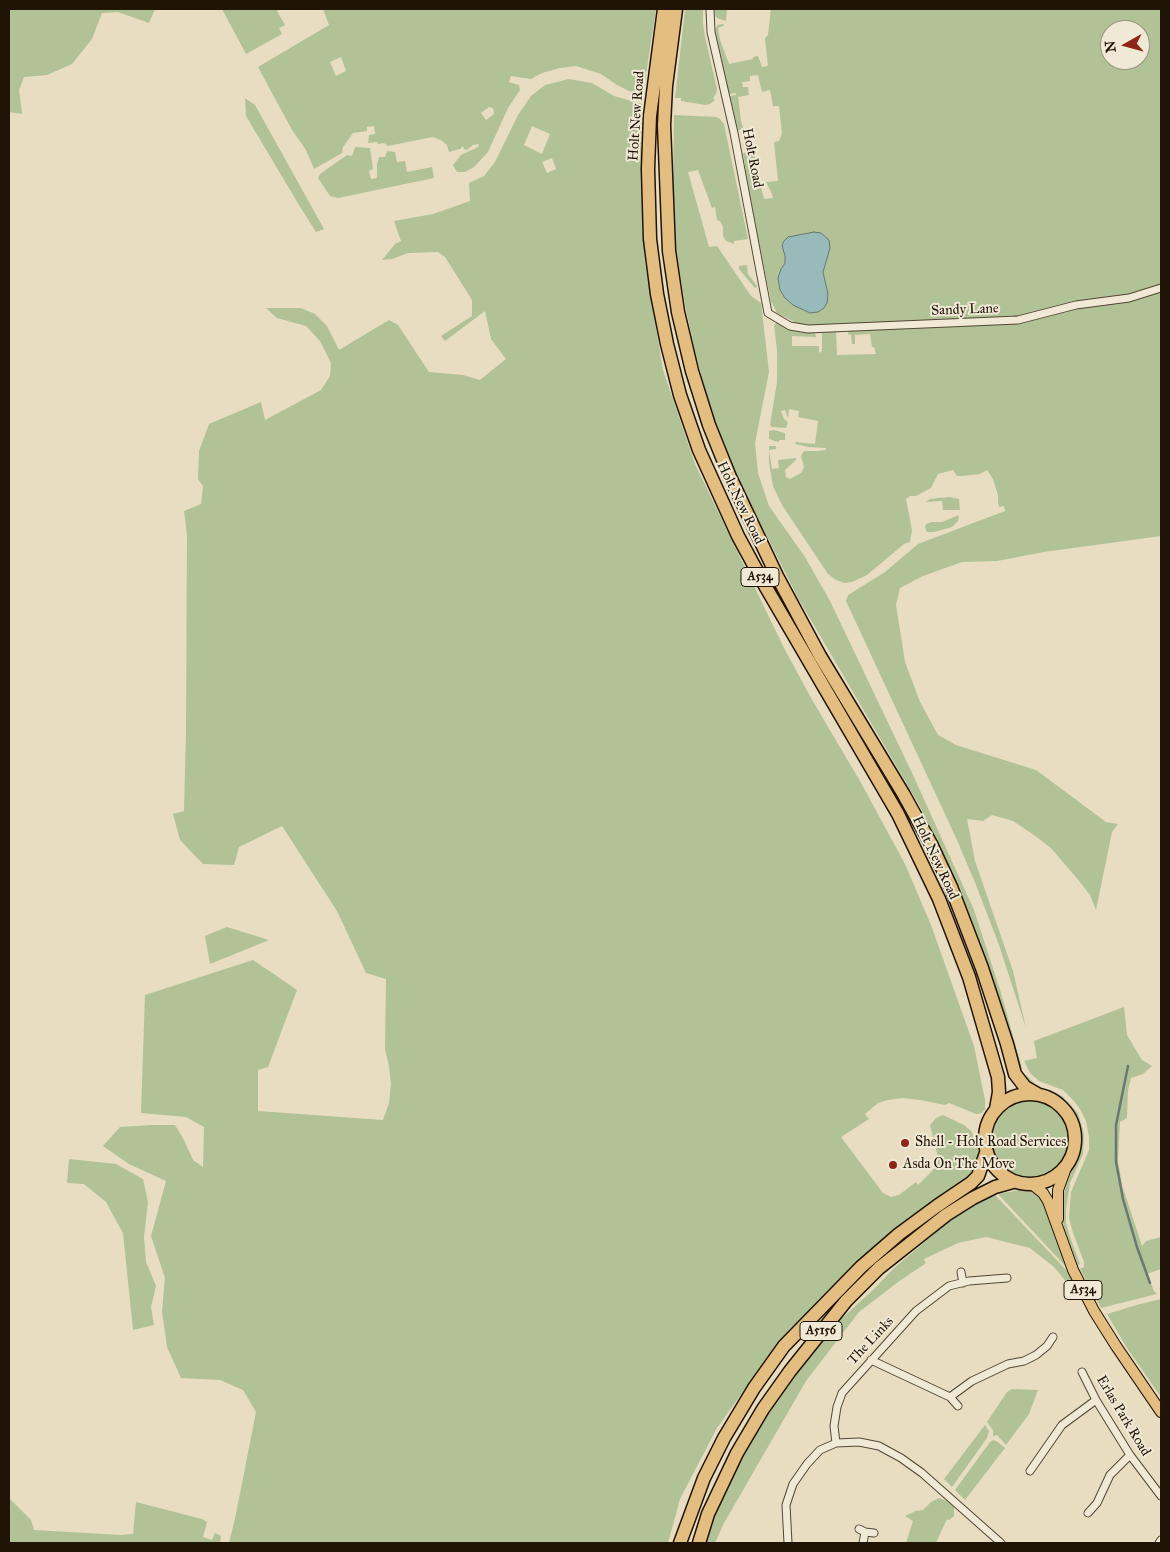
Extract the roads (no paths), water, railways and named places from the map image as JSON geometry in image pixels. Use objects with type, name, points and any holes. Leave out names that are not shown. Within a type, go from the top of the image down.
[{"type":"highway","name":"Holt New Road","points":[[664,9],[650,116],[648,169],[650,239],[657,294],[680,395],[699,450],[738,536],[898,814],[940,899],[969,977],[998,1077],[999,1092],[996,1109]]},
{"type":"highway","name":"Holt New Road","points":[[676,9],[666,86],[664,125],[669,251],[678,312],[692,371],[709,425],[733,485],[777,576],[820,656],[904,795],[931,844],[951,887],[982,968],[1015,1074],[1025,1087],[1039,1095]]},
{"type":"highway","points":[[1027,1094],[1051,1099],[1062,1106],[1074,1128],[1076,1141],[1068,1165],[1061,1173],[1043,1183],[1033,1185],[1013,1182],[996,1170],[986,1153],[984,1138],[989,1118],[996,1109],[1005,1101],[1027,1094]]},
{"type":"highway","name":"A5156","points":[[680,1543],[704,1478],[724,1438],[754,1388],[784,1346],[861,1267],[899,1234],[971,1183],[978,1176],[986,1153]]},
{"type":"highway","name":"A5156","points":[[699,1543],[708,1514],[737,1453],[763,1409],[790,1371],[846,1301],[879,1268],[946,1215],[995,1187],[1013,1182]]},
{"type":"main road","name":"A534","points":[[1059,1230],[1058,1190],[1068,1165]]},
{"type":"main road","name":"A534","points":[[1033,1185],[1043,1193],[1048,1201],[1073,1270],[1094,1311],[1161,1412]]},
{"type":"street","name":"Holt Road","points":[[710,9],[711,32],[734,133],[768,313]]},
{"type":"street","name":"Sandy Lane","points":[[768,313],[790,326],[808,329],[1018,320],[1076,305],[1129,298],[1161,288]]},
{"type":"street","points":[[961,1272],[963,1282]]},
{"type":"street","name":"The Links","points":[[836,1443],[834,1426],[837,1407],[842,1393],[916,1311],[949,1286],[963,1282],[1002,1281]]},
{"type":"street","points":[[950,1397],[972,1380],[1008,1364],[1024,1361],[1036,1356],[1047,1346],[1053,1337]]},
{"type":"street","points":[[871,1360],[950,1397],[958,1406]]},
{"type":"street","name":"Erlas Park Road","points":[[1082,1372],[1096,1400],[1130,1455],[1161,1496]]},
{"type":"street","points":[[1030,1471],[1062,1425],[1096,1400]]},
{"type":"street","points":[[788,1543],[786,1505],[793,1484],[807,1464],[820,1450],[836,1443],[859,1442],[879,1446],[901,1458],[947,1494],[1001,1543]]},
{"type":"street","points":[[1088,1513],[1097,1503],[1110,1475],[1130,1455]]},
{"type":"street","points":[[863,1543],[862,1531],[874,1533]]},
{"type":"water","points":[[814,232],[821,233],[829,240],[830,248],[823,272],[828,294],[827,303],[824,308],[818,312],[810,313],[793,305],[785,298],[780,290],[778,278],[785,263],[782,245],[784,241],[788,237]]},
{"type":"waterway","points":[[1128,1066],[1116,1125],[1116,1162],[1123,1199],[1150,1283]]},
{"type":"place","name":"Shell - Holt Road Services","points":[[905,1143]]},
{"type":"place","name":"Asda On The Move","points":[[893,1165]]}]
